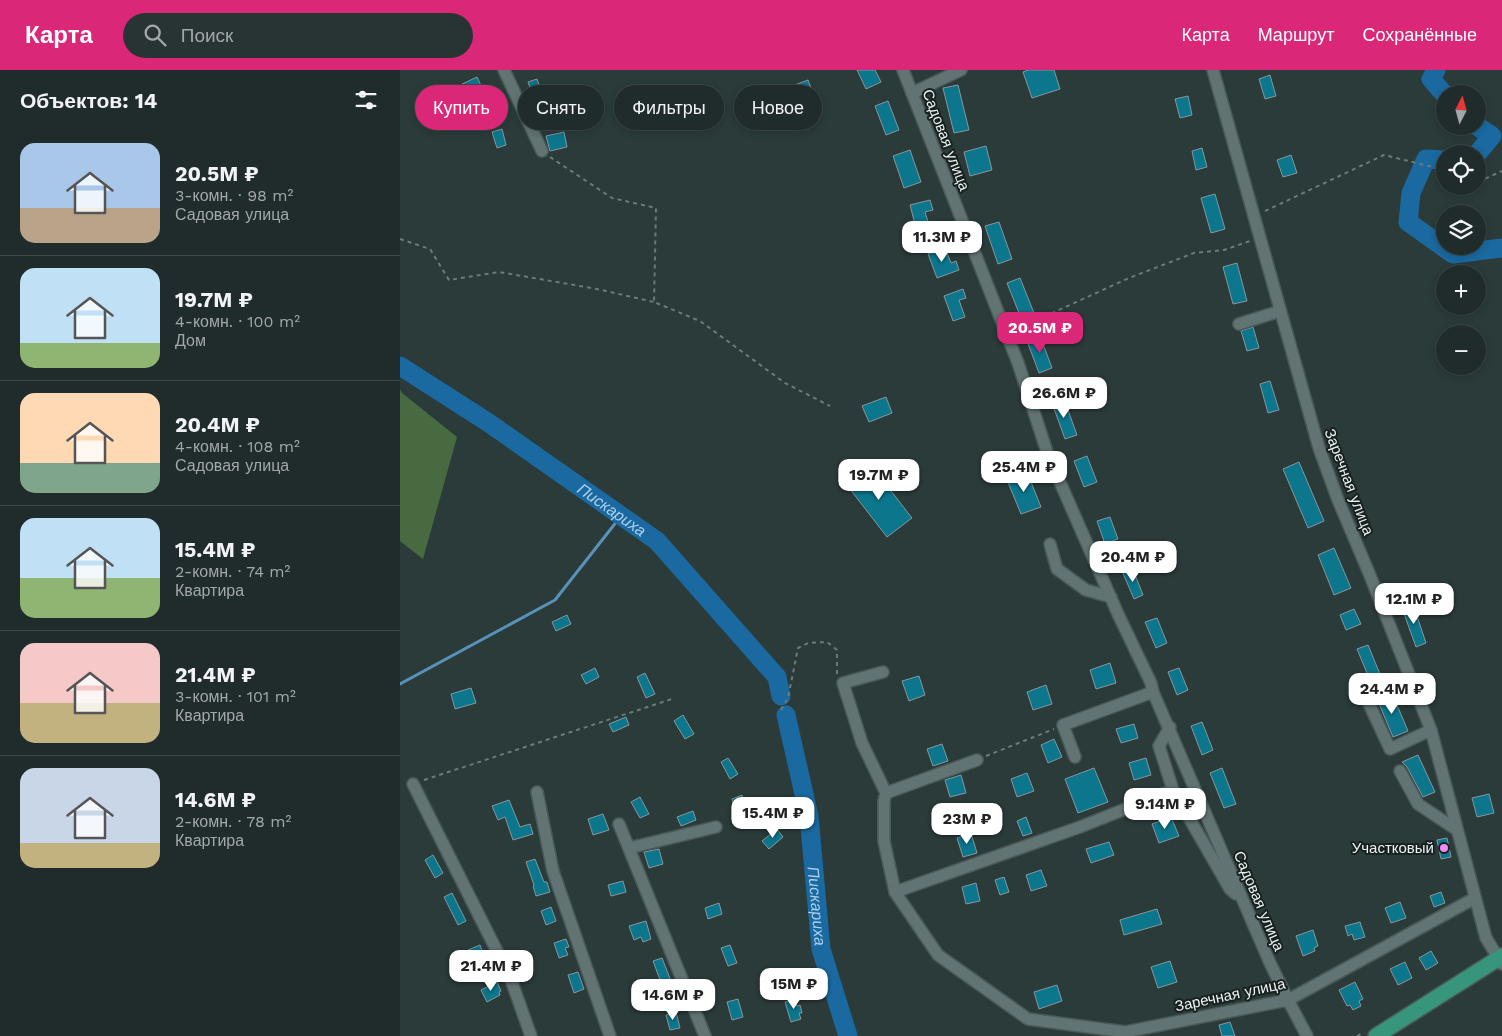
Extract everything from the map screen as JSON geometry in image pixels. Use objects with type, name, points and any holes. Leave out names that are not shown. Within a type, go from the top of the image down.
[{"type":"main road","points":[[1376,1036],[1501,960]]},
{"type":"street","points":[[504,70],[542,152]]},
{"type":"street","name":"Садовая улица","points":[[903,70],[1018,363],[1048,454],[1151,683],[1242,898],[1288,1000],[1308,1036]]},
{"type":"street","points":[[912,93],[961,70]]},
{"type":"street","name":"Заречная улица","points":[[1213,70],[1319,448],[1338,500],[1431,730],[1486,938],[1501,960]]},
{"type":"street","points":[[1240,324],[1280,311]]},
{"type":"street","points":[[1061,506],[1064,492]]},
{"type":"street","points":[[1050,544],[1058,568],[1086,590],[1111,597]]},
{"type":"street","points":[[883,672],[843,683],[862,743],[886,793],[884,801],[884,841],[895,892],[1080,827],[1173,790]]},
{"type":"street","points":[[1075,757],[1063,725],[1154,692]]},
{"type":"street","points":[[1365,695],[1390,749],[1431,730]]},
{"type":"street","points":[[1170,727],[1159,746],[1173,790],[1230,889],[1242,898]]},
{"type":"street","points":[[886,793],[977,760]]},
{"type":"street","points":[[1400,771],[1418,804],[1457,830]]},
{"type":"street","points":[[413,784],[510,977],[531,1036]]},
{"type":"street","points":[[538,792],[553,871],[610,1036]]},
{"type":"street","points":[[620,824],[628,848],[705,1036]]},
{"type":"street","points":[[628,848],[716,827]]},
{"type":"street","name":"Заречная улица","points":[[895,892],[938,955],[1028,1019],[1125,1032],[1288,1000],[1475,898]]},
{"type":"path","points":[[542,152],[612,198],[656,208],[654,302]]},
{"type":"path","points":[[1253,216],[1384,155],[1436,168]]},
{"type":"path","points":[[1486,178],[1502,171]]},
{"type":"path","points":[[1006,335],[1129,278],[1194,253],[1224,250],[1259,238]]},
{"type":"path","points":[[400,239],[430,249],[449,280],[499,272],[596,289],[654,302],[700,321],[786,383],[830,406]]},
{"type":"path","points":[[781,710],[788,698],[798,648],[808,643],[827,642],[837,650],[837,675],[843,683]]},
{"type":"path","points":[[413,784],[675,698]]},
{"type":"path","points":[[977,760],[1063,725]]},
{"type":"green space","points":[[400,389],[402,393],[457,437],[423,559],[400,541]]},
{"type":"building","points":[[857,70],[875,70],[881,82],[866,89]]},
{"type":"building","points":[[1028,70],[1054,70],[1060,89],[1032,98],[1023,72]]},
{"type":"building","points":[[1270,75],[1276,96],[1265,99],[1259,79]]},
{"type":"building","points":[[477,77],[481,85],[460,85]]},
{"type":"building","points":[[537,79],[539,85],[529,85],[528,82]]},
{"type":"building","points":[[808,80],[810,85],[795,85]]},
{"type":"building","points":[[958,85],[969,130],[954,133],[943,88]]},
{"type":"building","points":[[1188,96],[1192,115],[1180,118],[1175,99]]},
{"type":"building","points":[[888,101],[899,130],[886,135],[875,106]]},
{"type":"building","points":[[502,130],[506,145],[497,148],[492,132]]},
{"type":"building","points":[[564,132],[567,147],[550,151],[546,136]]},
{"type":"building","points":[[986,146],[992,170],[970,176],[964,152]]},
{"type":"building","points":[[1202,148],[1207,167],[1196,170],[1192,151]]},
{"type":"building","points":[[910,150],[921,182],[904,188],[893,156]]},
{"type":"building","points":[[1291,155],[1297,173],[1283,177],[1277,160]]},
{"type":"building","points":[[1215,194],[1225,229],[1211,233],[1201,198]]},
{"type":"building","points":[[930,200],[933,210],[925,212],[930,228],[917,232],[910,205]]},
{"type":"building","points":[[999,222],[1012,259],[998,264],[985,226]]},
{"type":"building","points":[[945,248],[951,263],[956,261],[959,270],[937,278],[928,254]]},
{"type":"building","points":[[1237,263],[1247,301],[1233,304],[1223,267]]},
{"type":"building","points":[[1020,278],[1034,313],[1021,318],[1007,283]]},
{"type":"building","points":[[963,289],[966,298],[959,300],[965,317],[953,321],[944,296]]},
{"type":"building","points":[[1253,327],[1259,348],[1247,351],[1241,331]]},
{"type":"building","points":[[1040,336],[1052,368],[1039,373],[1027,341]]},
{"type":"building","points":[[1270,381],[1279,410],[1268,413],[1260,384]]},
{"type":"building","points":[[886,397],[892,413],[869,422],[862,406]]},
{"type":"building","points":[[1064,399],[1077,435],[1065,439],[1052,403]]},
{"type":"building","points":[[1087,456],[1097,482],[1084,487],[1074,461]]},
{"type":"building","points":[[1299,462],[1324,521],[1308,528],[1283,469]]},
{"type":"building","points":[[871,465],[912,518],[887,537],[846,484]]},
{"type":"building","points":[[1027,472],[1041,507],[1021,514],[1007,480]]},
{"type":"building","points":[[1110,517],[1118,539],[1105,544],[1097,521]]},
{"type":"building","points":[[1334,548],[1351,588],[1334,595],[1318,555]]},
{"type":"building","points":[[1132,567],[1143,595],[1134,599],[1122,571]]},
{"type":"building","points":[[1413,604],[1426,643],[1416,647],[1402,608]]},
{"type":"building","points":[[1354,609],[1361,624],[1346,630],[1340,615]]},
{"type":"building","points":[[567,615],[571,624],[556,631],[552,622]]},
{"type":"building","points":[[1157,618],[1167,643],[1156,648],[1145,622]]},
{"type":"building","points":[[1368,645],[1380,674],[1369,678],[1357,649]]},
{"type":"building","points":[[1110,663],[1116,683],[1096,689],[1090,670]]},
{"type":"building","points":[[595,668],[599,677],[586,684],[581,675]]},
{"type":"building","points":[[1179,668],[1188,690],[1177,695],[1168,672]]},
{"type":"building","points":[[645,673],[655,694],[646,698],[637,677]]},
{"type":"building","points":[[919,676],[925,695],[909,701],[902,681]]},
{"type":"building","points":[[1046,685],[1052,704],[1033,710],[1027,692]]},
{"type":"building","points":[[471,688],[476,703],[455,709],[451,694]]},
{"type":"building","points":[[1392,693],[1408,731],[1393,737],[1377,699]]},
{"type":"building","points":[[683,715],[694,734],[685,739],[674,721]]},
{"type":"building","points":[[626,717],[629,725],[613,732],[609,724]]},
{"type":"building","points":[[1202,722],[1213,750],[1202,755],[1191,726]]},
{"type":"building","points":[[1134,724],[1138,738],[1121,743],[1116,729]]},
{"type":"building","points":[[1054,739],[1062,757],[1048,763],[1041,745]]},
{"type":"building","points":[[942,744],[948,761],[933,766],[927,749]]},
{"type":"building","points":[[1418,755],[1435,792],[1423,797],[1407,767],[1402,762]]},
{"type":"building","points":[[728,758],[738,774],[730,779],[721,762]]},
{"type":"building","points":[[1146,758],[1151,775],[1134,780],[1129,763]]},
{"type":"building","points":[[1094,768],[1108,802],[1078,813],[1065,779]]},
{"type":"building","points":[[1222,768],[1236,804],[1224,808],[1210,773]]},
{"type":"building","points":[[1027,773],[1034,791],[1017,797],[1011,779]]},
{"type":"building","points":[[961,775],[966,793],[950,797],[945,780]]},
{"type":"building","points":[[1489,794],[1494,813],[1477,817],[1472,798]]},
{"type":"building","points":[[742,795],[748,814],[737,817],[732,799]]},
{"type":"building","points":[[640,797],[649,814],[640,818],[631,802]]},
{"type":"building","points":[[509,800],[520,827],[530,824],[533,834],[513,840],[505,817],[498,820],[492,806]]},
{"type":"building","points":[[693,811],[696,820],[681,826],[677,817]]},
{"type":"building","points":[[603,814],[609,830],[593,835],[588,819]]},
{"type":"building","points":[[1026,817],[1032,833],[1023,836],[1017,821]]},
{"type":"building","points":[[1171,817],[1179,836],[1159,843],[1152,824]]},
{"type":"building","points":[[777,829],[783,837],[769,849],[762,841]]},
{"type":"building","points":[[971,833],[977,853],[963,857],[957,838]]},
{"type":"building","name":"Участковый","points":[[1447,838],[1451,857],[1441,859],[1437,840]]},
{"type":"building","points":[[1109,842],[1114,855],[1091,863],[1086,849]]},
{"type":"building","points":[[659,849],[663,864],[649,868],[644,852]]},
{"type":"building","points":[[433,855],[443,873],[435,878],[425,860]]},
{"type":"building","points":[[535,859],[550,892],[536,896],[526,862]]},
{"type":"building","points":[[1041,870],[1047,886],[1031,891],[1026,875]]},
{"type":"building","points":[[1004,877],[1009,892],[1000,895],[995,880]]},
{"type":"building","points":[[623,881],[626,892],[611,896],[608,885]]},
{"type":"building","points":[[976,883],[980,901],[966,904],[962,887]]},
{"type":"building","points":[[1441,892],[1445,903],[1434,907],[1430,896]]},
{"type":"building","points":[[452,893],[466,921],[458,925],[444,897]]},
{"type":"building","points":[[1400,902],[1406,918],[1391,923],[1385,908]]},
{"type":"building","points":[[719,903],[722,914],[708,919],[705,908]]},
{"type":"building","points":[[551,907],[556,921],[546,925],[541,911]]},
{"type":"building","points":[[1157,909],[1162,924],[1124,935],[1120,920]]},
{"type":"building","points":[[646,921],[651,939],[643,942],[641,937],[634,940],[629,926]]},
{"type":"building","points":[[1360,922],[1365,937],[1354,940],[1352,934],[1348,936],[1345,926]]},
{"type":"building","points":[[1313,930],[1318,946],[1314,948],[1315,951],[1303,956],[1296,936]]},
{"type":"building","points":[[566,939],[569,947],[565,948],[568,955],[559,958],[554,943]]},
{"type":"building","points":[[480,945],[486,960],[474,965],[468,950]]},
{"type":"building","points":[[730,945],[737,963],[728,966],[721,948]]},
{"type":"building","points":[[1431,951],[1438,963],[1426,970],[1419,958]]},
{"type":"building","points":[[662,958],[671,981],[662,985],[653,961]]},
{"type":"building","points":[[1170,961],[1177,982],[1158,988],[1151,967]]},
{"type":"building","points":[[1405,962],[1412,978],[1398,985],[1390,969]]},
{"type":"building","points":[[578,972],[584,989],[574,993],[568,975]]},
{"type":"building","points":[[497,982],[501,991],[499,992],[500,995],[487,1002],[481,990]]},
{"type":"building","points":[[1355,982],[1363,999],[1359,1001],[1361,1006],[1353,1010],[1350,1005],[1347,1006],[1339,990]]},
{"type":"building","points":[[1057,985],[1062,1001],[1039,1009],[1034,992]]},
{"type":"building","points":[[738,999],[743,1017],[732,1020],[727,1002]]},
{"type":"building","points":[[795,999],[797,1006],[800,1005],[802,1013],[799,1013],[801,1019],[791,1022],[785,1002]]},
{"type":"building","points":[[676,1012],[680,1028],[670,1030],[666,1015]]},
{"type":"building","points":[[1230,1022],[1235,1036],[1222,1036],[1219,1025]]},
{"type":"waterway","points":[[1436,70],[1431,79],[1436,85]]},
{"type":"waterway","points":[[1484,145],[1492,136],[1486,132]]},
{"type":"waterway","points":[[1436,160],[1426,159],[1411,193],[1408,222],[1453,254],[1502,248]]},
{"type":"waterway","name":"Пискариха","points":[[400,366],[489,423],[657,541],[777,677],[781,696]]},
{"type":"waterway","points":[[400,684],[555,600],[621,516]]},
{"type":"waterway","name":"Пискариха","points":[[786,715],[809,816],[821,949],[848,1036]]},
{"type":"place","name":"Участковый","points":[[1444,848]]}]
